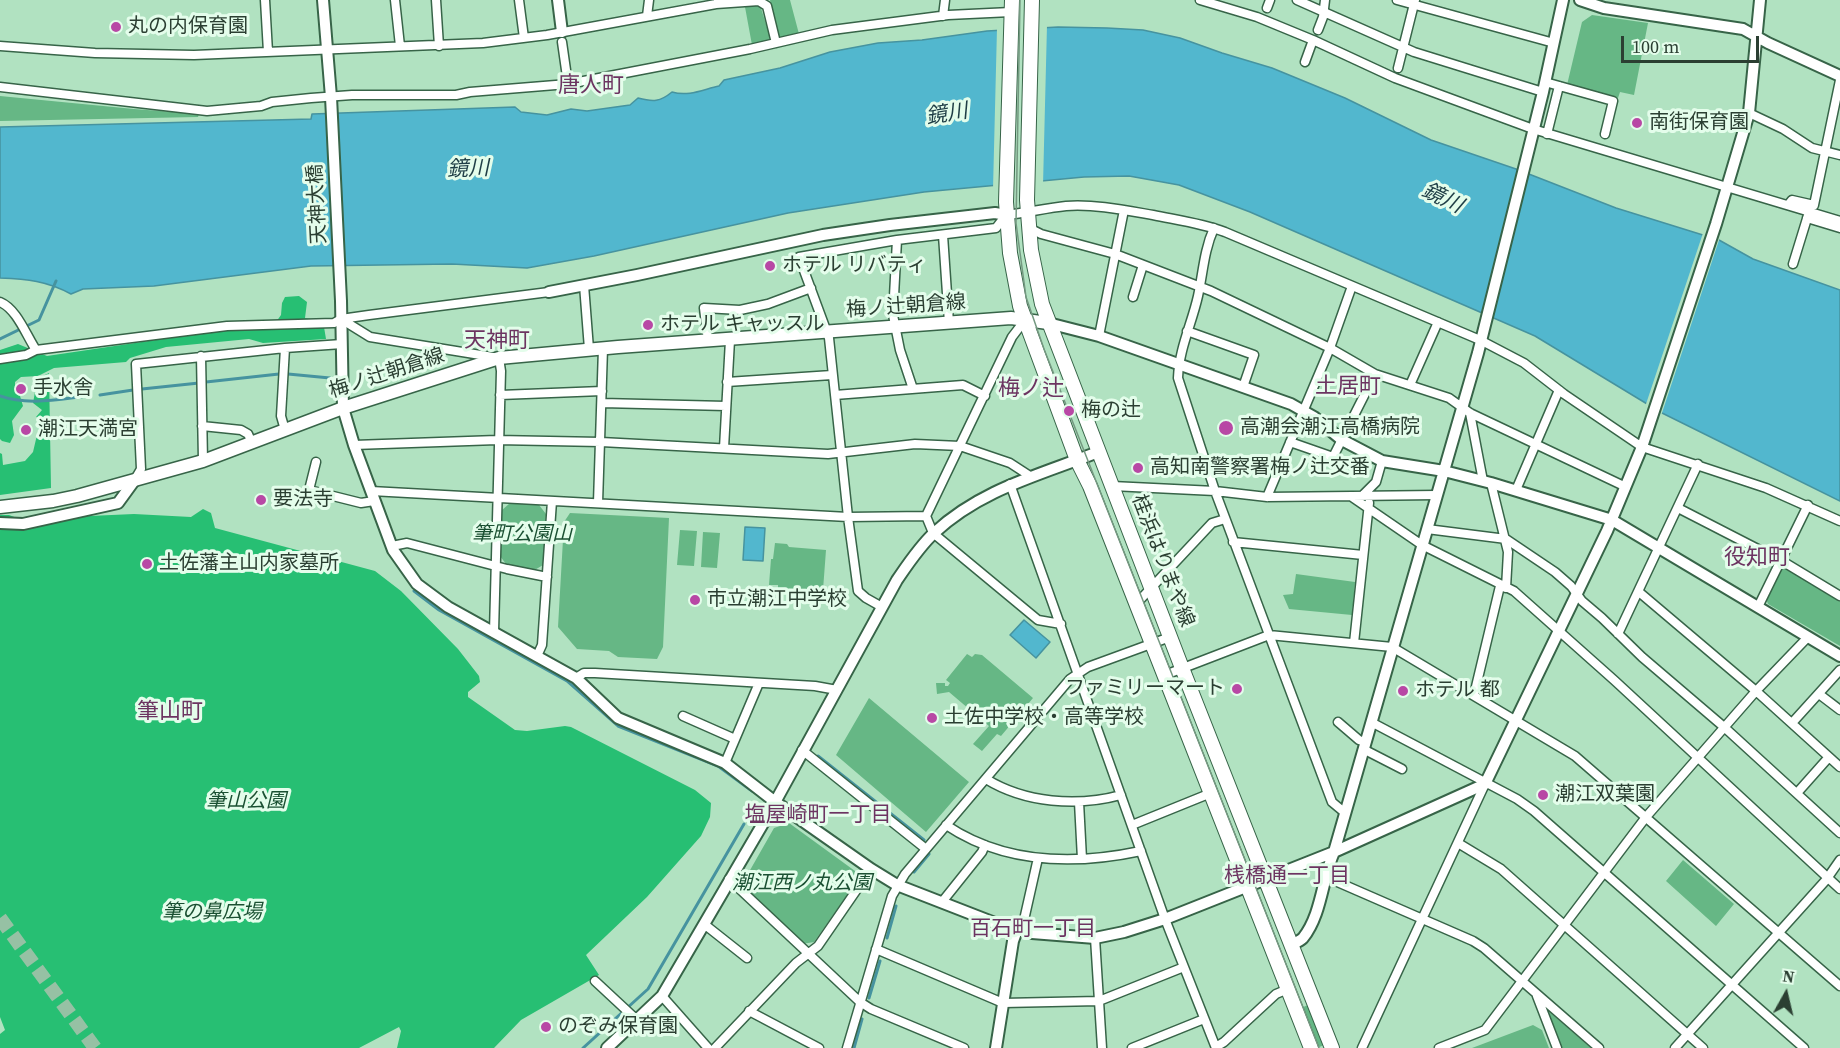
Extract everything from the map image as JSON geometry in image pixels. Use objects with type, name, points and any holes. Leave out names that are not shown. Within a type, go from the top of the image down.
[{"type":"main road","name":"桂浜はりまや線","points":[[1032,0],[1029,228],[1037,282],[1048,323],[1332,1048]]},
{"type":"main road","name":"桂浜はりまや線","points":[[1012,10],[1006,214],[1020,306],[1077,460],[1090,486],[1153,643],[1311,1048]]},
{"type":"main road","name":"梅ノ辻朝倉線","points":[[0,507],[53,501],[203,461],[343,408],[499,358],[589,349],[1011,318],[1048,323]]},
{"type":"street","points":[[265,0],[268,52]]},
{"type":"street","name":"天神大橋","points":[[323,0],[328,50],[341,301],[343,408],[354,445],[392,546],[406,571],[432,597],[576,678],[618,718],[725,763],[774,801],[897,885],[1017,930],[1095,938],[1124,932],[1165,919],[1334,852],[1485,783]]},
{"type":"street","points":[[395,0],[400,46]]},
{"type":"street","points":[[436,0],[439,46]]},
{"type":"street","points":[[519,0],[524,38]]},
{"type":"street","points":[[558,0],[568,84]]},
{"type":"street","points":[[647,16],[649,0]]},
{"type":"street","points":[[943,16],[945,0]]},
{"type":"street","points":[[1200,0],[1236,9],[1313,40],[1395,78],[1533,129],[1788,205],[1840,228]]},
{"type":"street","points":[[1297,0],[1403,48],[1544,87],[1559,86],[1612,101],[1605,134]]},
{"type":"street","points":[[1318,30],[1325,0]]},
{"type":"street","points":[[1397,0],[1414,2],[1554,43]]},
{"type":"street","points":[[1291,945],[1302,939],[1312,922],[1444,471],[1466,410],[1482,334],[1544,87],[1563,0]]},
{"type":"street","points":[[1580,0],[1743,28],[1768,43],[1840,78],[1814,205],[1792,200],[1788,205]]},
{"type":"street","points":[[1362,1048],[1485,783],[1612,520],[1642,447],[1716,224],[1749,113],[1760,0]]},
{"type":"street","points":[[0,46],[95,53],[194,55],[439,46],[562,37],[647,16],[718,2],[759,1],[767,6],[776,43]]},
{"type":"street","points":[[1398,68],[1414,2]]},
{"type":"street","points":[[0,87],[207,111],[331,101],[456,95],[568,84],[832,30],[1012,10]]},
{"type":"street","points":[[1305,62],[1313,40]]},
{"type":"street","points":[[1550,135],[1559,86]]},
{"type":"street","points":[[1749,113],[1783,129],[1812,148],[1840,155]]},
{"type":"street","points":[[0,359],[26,355],[36,350],[227,326],[334,323],[341,319],[549,292],[823,234],[995,213],[1006,214],[1028,206],[1090,205],[1214,228],[1438,322],[1482,334],[1642,447],[1766,488],[1840,520]]},
{"type":"street","points":[[1099,336],[1124,210]]},
{"type":"street","points":[[882,607],[858,591],[829,338],[800,257],[897,240],[996,228],[1006,214]]},
{"type":"street","points":[[1808,215],[1840,220]]},
{"type":"street","points":[[1793,264],[1808,215]]},
{"type":"street","points":[[1029,228],[1041,234],[1115,254],[1199,286],[1330,348],[1375,374],[1449,398],[1466,410],[1626,487]]},
{"type":"street","points":[[1214,228],[1209,238],[1179,363],[1178,378],[1233,542],[1332,802],[1344,812]]},
{"type":"street","points":[[943,235],[949,323]]},
{"type":"street","points":[[897,240],[893,315],[913,389]]},
{"type":"street","points":[[1133,297],[1143,265]]},
{"type":"street","points":[[584,285],[589,349]]},
{"type":"street","points":[[1267,497],[1330,348],[1352,286]]},
{"type":"street","points":[[708,341],[704,308],[740,310],[768,304],[811,288]]},
{"type":"street","points":[[0,302],[4,303],[15,316],[36,350]]},
{"type":"street","points":[[341,319],[370,337],[499,358],[494,632]]},
{"type":"street","points":[[1026,320],[1012,337],[926,516],[933,533],[1038,620],[1061,624]]},
{"type":"street","points":[[1410,385],[1438,322]]},
{"type":"street","points":[[1048,323],[1099,336],[1303,409],[1342,440],[1382,461],[1444,471],[1487,482],[1612,520],[1840,656]]},
{"type":"street","points":[[1187,331],[1254,355],[1243,387]]},
{"type":"street","points":[[724,448],[730,340]]},
{"type":"street","points":[[0,523],[23,524],[118,503],[141,469],[136,364],[342,344]]},
{"type":"street","points":[[285,348],[281,416],[285,430]]},
{"type":"street","points":[[598,503],[603,348]]},
{"type":"street","points":[[201,356],[203,461]]},
{"type":"street","points":[[1290,442],[1334,456],[1375,374]]},
{"type":"street","points":[[728,382],[832,375]]},
{"type":"street","points":[[835,395],[963,385],[985,396]]},
{"type":"street","points":[[1516,490],[1559,390]]},
{"type":"street","points":[[500,394],[602,391]]},
{"type":"street","points":[[602,403],[726,406]]},
{"type":"street","points":[[1466,410],[1508,552],[1503,587],[1474,695]]},
{"type":"street","points":[[202,426],[240,430],[249,434],[252,443]]},
{"type":"street","points":[[354,445],[497,440],[601,442],[828,454],[915,444],[960,446],[1010,463],[1030,476]]},
{"type":"street","points":[[607,1048],[662,996],[903,571],[933,533],[965,508],[1010,484],[1098,452]]},
{"type":"street","points":[[1361,497],[1376,482],[1382,461]]},
{"type":"street","points":[[316,462],[309,490],[361,503],[373,496],[496,497],[848,517],[926,516]]},
{"type":"street","points":[[1618,634],[1698,464]]},
{"type":"street","points":[[1376,482],[1382,495]]},
{"type":"street","points":[[1010,484],[1165,919],[1216,1048],[1276,994],[1288,989]]},
{"type":"street","points":[[1112,486],[1215,491],[1267,497],[1437,495]]},
{"type":"street","points":[[1361,497],[1368,508],[1422,545],[1514,591],[1840,889]]},
{"type":"street","points":[[1354,643],[1368,508],[1361,497]]},
{"type":"street","points":[[537,657],[542,645],[552,501]]},
{"type":"street","points":[[1758,607],[1808,505]]},
{"type":"street","points":[[1678,508],[1780,561],[1840,596]]},
{"type":"street","points":[[1137,603],[1212,523],[1225,519]]},
{"type":"street","points":[[1427,529],[1506,539],[1523,548],[1555,572],[1581,601],[1840,832]]},
{"type":"street","points":[[1233,542],[1363,555]]},
{"type":"street","points":[[392,546],[407,543],[547,577]]},
{"type":"street","points":[[1639,592],[1756,691],[1840,767]]},
{"type":"street","points":[[1165,675],[1269,635],[1392,647],[1575,756],[1840,986]]},
{"type":"street","points":[[847,1048],[897,885],[1070,679],[1088,667],[1170,637]]},
{"type":"street","points":[[1439,1048],[1485,1030],[1646,817],[1756,691],[1808,637]]},
{"type":"street","points":[[1792,723],[1840,670]]},
{"type":"street","points":[[576,678],[584,673],[815,686],[837,690]]},
{"type":"street","points":[[725,763],[759,683]]},
{"type":"street","points":[[1819,694],[1840,710]]},
{"type":"street","points":[[684,716],[735,739]]},
{"type":"street","points":[[1338,722],[1364,746],[1402,769]]},
{"type":"street","points":[[1371,722],[1517,799],[1534,811],[1804,1048]]},
{"type":"street","points":[[802,750],[926,849]]},
{"type":"street","points":[[1797,794],[1829,757]]},
{"type":"street","points":[[986,779],[1000,788],[1041,799],[1079,802],[1104,800],[1121,795]]},
{"type":"street","points":[[1132,825],[1211,794]]},
{"type":"street","points":[[1079,802],[1082,859]]},
{"type":"street","points":[[946,825],[961,835],[985,845],[1038,858],[1082,859],[1111,857],[1141,851]]},
{"type":"street","points":[[1458,843],[1501,869],[1703,1048]]},
{"type":"street","points":[[942,902],[982,852],[985,845]]},
{"type":"street","points":[[996,1048],[1013,941],[1024,920],[1038,858]]},
{"type":"street","points":[[1676,1048],[1840,860]]},
{"type":"street","points":[[716,1048],[796,963],[818,946],[871,869]]},
{"type":"street","points":[[1326,877],[1479,945],[1599,1048]]},
{"type":"street","points":[[729,879],[860,1002],[871,1009],[964,1048]]},
{"type":"street","points":[[704,924],[747,958]]},
{"type":"street","points":[[1095,938],[1102,1048]]},
{"type":"street","points":[[876,949],[1003,1003],[1099,1001],[1184,967]]},
{"type":"street","points":[[595,981],[638,1021]]},
{"type":"street","points":[[1536,993],[1557,1048]]},
{"type":"street","points":[[662,996],[708,1048]]},
{"type":"street","points":[[749,1011],[819,1048]]},
{"type":"street","points":[[1132,1048],[1204,1019]]},
{"type":"green space","points":[[770,0],[790,0],[799,34],[778,39]]},
{"type":"green space","points":[[760,5],[771,40],[752,45],[745,7]]},
{"type":"green space","points":[[1592,15],[1648,23],[1634,95],[1620,92],[1618,98],[1567,85],[1582,22]]},
{"type":"green space","points":[[0,96],[199,114],[198,117],[0,121]]},
{"type":"green space","points":[[299,296],[307,302],[305,318],[323,321],[326,339],[263,343],[249,339],[166,347],[130,358],[126,362],[54,368],[38,376],[21,377],[15,382],[15,393],[20,396],[23,406],[12,421],[14,435],[10,443],[0,439],[0,350],[18,344],[47,356],[216,331],[271,329],[281,315],[285,297]]},
{"type":"green space","points":[[49,373],[51,488],[0,495],[0,453],[3,465],[25,461],[33,452],[41,418],[36,417],[42,410],[33,403],[35,392],[41,377]]},
{"type":"green space","name":"筆町公園山","points":[[510,503],[539,505],[546,514],[543,565],[533,571],[506,564],[500,556],[501,511]]},
{"type":"green space","name":"筆山公園","points":[[203,509],[211,513],[215,528],[375,571],[401,591],[458,649],[479,676],[480,682],[468,692],[468,697],[515,730],[571,727],[695,790],[711,803],[710,817],[701,836],[647,897],[586,955],[599,975],[521,1020],[494,1048],[397,1048],[401,1031],[399,1027],[359,1048],[0,1048],[0,1034],[5,1030],[0,1017],[0,515],[17,518],[56,513],[67,517],[134,514],[191,517]]},
{"type":"green space","points":[[570,513],[669,518],[663,647],[657,659],[618,657],[609,651],[577,649],[558,627],[564,522]]},
{"type":"green space","points":[[680,530],[697,531],[694,566],[677,565]]},
{"type":"green space","points":[[703,532],[720,533],[717,568],[701,567]]},
{"type":"green space","points":[[775,543],[787,544],[789,547],[826,550],[823,590],[778,588],[778,585],[769,585]]},
{"type":"green space","points":[[1785,568],[1840,600],[1840,646],[1768,604],[1766,599],[1781,569]]},
{"type":"green space","points":[[1296,574],[1355,582],[1352,615],[1289,609],[1283,595],[1293,594]]},
{"type":"green space","points":[[967,654],[972,657],[975,654],[982,655],[1033,698],[1001,736],[997,734],[982,751],[973,744],[989,726],[949,692],[937,694],[936,683],[945,683],[945,686],[948,686],[950,683],[946,680]]},
{"type":"green space","points":[[869,698],[969,782],[926,832],[836,755]]},
{"type":"green space","name":"潮江西ノ丸公園","points":[[789,823],[855,871],[857,881],[814,942],[802,944],[746,890],[745,879],[774,828]]},
{"type":"green space","points":[[1683,860],[1734,904],[1716,926],[1666,881]]},
{"type":"green space","points":[[1308,1005],[1324,1045],[1317,1048],[1301,1008]]},
{"type":"green space","points":[[1547,1010],[1591,1048],[1561,1048]]},
{"type":"green space","points":[[1533,1025],[1542,1030],[1549,1048],[1472,1048]]},
{"type":"water","name":"鏡川","points":[[1058,27],[1143,30],[1180,38],[1272,68],[1345,98],[1431,140],[1516,169],[1616,208],[1719,240],[1753,259],[1840,290],[1840,501],[1662,413],[1535,336],[1250,212],[1179,185],[1129,176],[1084,177],[924,192],[788,213],[594,256],[527,268],[452,264],[311,266],[154,286],[83,289],[71,294],[54,286],[37,282],[0,278],[0,127],[311,119],[312,114],[515,107],[521,112],[547,115],[571,109],[587,111],[630,105],[638,98],[656,100],[672,92],[684,94],[696,92],[719,86],[724,80],[780,68],[830,52],[878,43],[922,40],[987,31]]},
{"type":"water","points":[[745,527],[765,528],[763,561],[743,560]]},
{"type":"water","points":[[1024,620],[1050,642],[1036,658],[1010,635]]},
{"type":"pier","points":[[1047,25],[1043,185],[993,189],[997,28]]},
{"type":"pier","points":[[1703,233],[1720,237],[1661,416],[1645,407]]},
{"type":"waterway","points":[[0,339],[39,320],[56,281]]},
{"type":"waterway","points":[[206,382],[279,374]]},
{"type":"waterway","points":[[288,374],[330,378],[331,394]]},
{"type":"waterway","points":[[142,389],[199,383]]},
{"type":"waterway","points":[[100,395],[133,390]]},
{"type":"waterway","points":[[0,396],[22,401],[88,396]]},
{"type":"waterway","points":[[414,591],[439,610],[567,681],[618,726],[718,766],[752,791]]},
{"type":"waterway","points":[[818,756],[924,840]]},
{"type":"waterway","points":[[583,1048],[648,989],[744,824]]},
{"type":"waterway","points":[[914,872],[929,854]]},
{"type":"waterway","points":[[887,938],[896,906]]},
{"type":"waterway","points":[[869,998],[880,961]]},
{"type":"waterway","points":[[854,1048],[862,1019]]},
{"type":"tunnel","points":[[0,918],[95,1048]]},
{"type":"tram line","points":[[1020,0],[1016,223],[1026,297],[1044,349],[1319,1048]]},
{"type":"place","name":"丸の内保育園","points":[[116,27]]},
{"type":"place","name":"南街保育園","points":[[1637,123]]},
{"type":"place","name":"ホテル リバティ","points":[[770,266]]},
{"type":"place","name":"ホテル キャッスル","points":[[648,325]]},
{"type":"place","name":"手水舎","points":[[21,389]]},
{"type":"place","name":"梅の辻","points":[[1069,411]]},
{"type":"place","name":"高潮会潮江高橋病院","points":[[1226,428]]},
{"type":"place","name":"潮江天満宮","points":[[26,430]]},
{"type":"place","name":"高知南警察署梅ノ辻交番","points":[[1138,468]]},
{"type":"place","name":"要法寺","points":[[261,500]]},
{"type":"place","name":"土佐藩主山内家墓所","points":[[147,564]]},
{"type":"place","name":"市立潮江中学校","points":[[695,600]]},
{"type":"place","name":"ファミリーマート","points":[[1237,689]]},
{"type":"place","name":"ホテル 都","points":[[1403,691]]},
{"type":"place","name":"土佐中学校・高等学校","points":[[932,718]]},
{"type":"place","name":"潮江双葉園","points":[[1543,795]]},
{"type":"place","name":"のぞみ保育園","points":[[546,1027]]},
{"type":"district","name":"唐人町","points":[[591,86]]},
{"type":"district","name":"天神町","points":[[497,341]]},
{"type":"district","name":"土居町","points":[[1348,387]]},
{"type":"district","name":"梅ノ辻","points":[[1031,389]]},
{"type":"district","name":"役知町","points":[[1757,558]]},
{"type":"district","name":"筆山町","points":[[170,712]]},
{"type":"district","name":"塩屋崎町一丁目","points":[[818,816]]},
{"type":"district","name":"桟橋通一丁目","points":[[1287,877]]},
{"type":"district","name":"百石町一丁目","points":[[1033,930]]},
{"type":"park label","name":"筆の鼻広場","points":[[212,913]]}]
